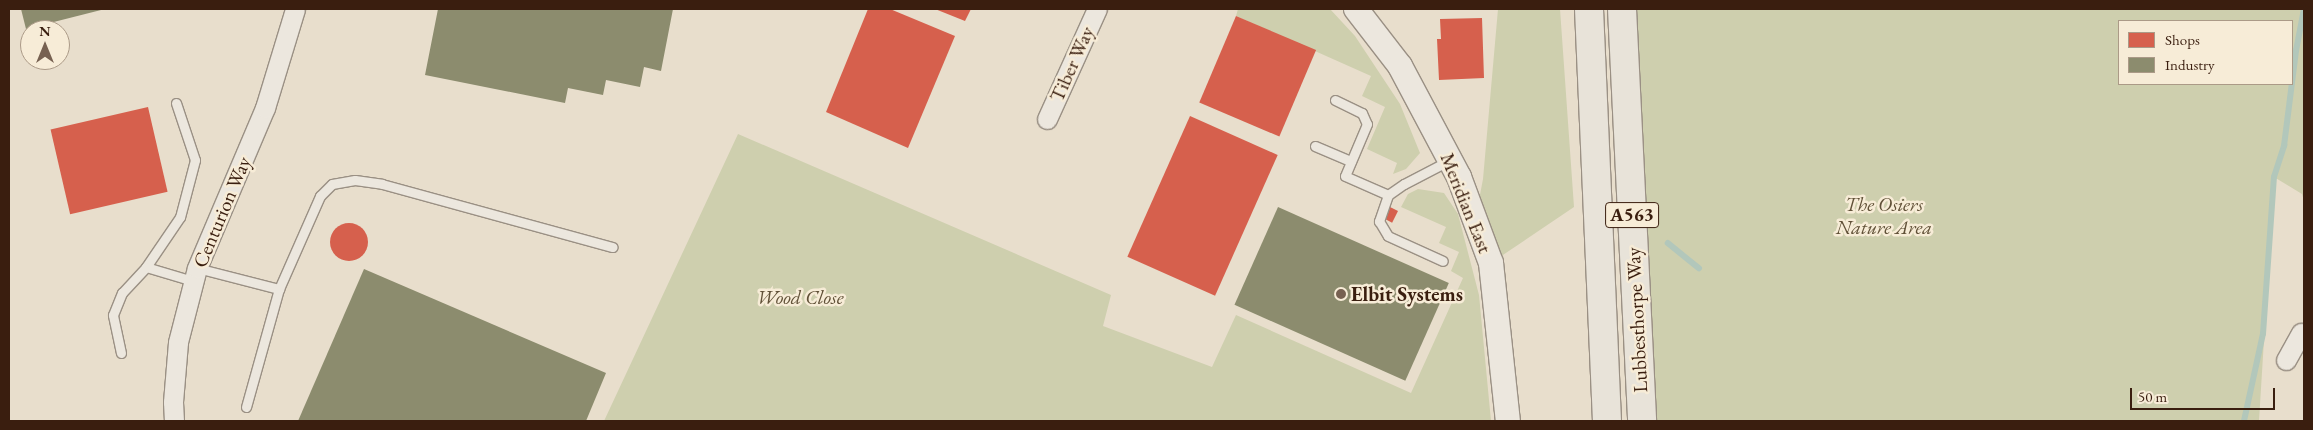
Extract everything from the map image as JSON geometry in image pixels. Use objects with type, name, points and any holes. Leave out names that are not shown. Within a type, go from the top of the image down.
[{"type":"highway","name":"Lubbesthorpe Way","points":[[1622,14],[1642,421]]},
{"type":"highway","name":"Lubbesthorpe Way","points":[[1589,18],[1607,421]]},
{"type":"street","name":"Centurion Way","points":[[174,421],[173,402],[178,342],[195,275],[265,108],[295,9]]},
{"type":"street","name":"Tiber Way","points":[[1047,119],[1097,9]]},
{"type":"street","name":"Meridian East","points":[[1356,9],[1400,66],[1459,177],[1490,263],[1508,421]]},
{"type":"street","points":[[2286,360],[2297,330]]},
{"type":"lane","points":[[1335,100],[1362,114],[1367,124],[1345,176],[1388,195]]},
{"type":"lane","points":[[121,353],[113,315],[122,293],[146,267],[180,217],[195,160],[176,103]]},
{"type":"lane","points":[[1315,146],[1351,161]]},
{"type":"lane","points":[[1443,261],[1388,236],[1378,221],[1388,195],[1404,184],[1450,160]]},
{"type":"lane","points":[[246,406],[279,289],[320,196],[332,184],[355,180],[382,184],[613,247]]},
{"type":"lane","points":[[146,267],[279,289]]},
{"type":"green space","points":[[1238,9],[1330,9],[1355,36],[1400,104],[1420,153],[1406,169],[1393,174],[1397,163],[1367,149],[1385,107],[1362,96],[1371,76],[1236,16]]},
{"type":"green space","points":[[1498,9],[1560,9],[1574,207],[1491,263],[1475,221],[1483,179]]},
{"type":"green space","name":"The Osiers Nature Area","points":[[1623,9],[2304,9],[2304,201],[2302,194],[2274,177],[2259,421],[1642,421]]},
{"type":"green space","name":"Wood Close","points":[[738,134],[1111,295],[1103,326],[1212,367],[1236,315],[1411,393],[1463,278],[1451,271],[1459,252],[1439,243],[1446,227],[1401,207],[1408,194],[1418,189],[1444,193],[1458,214],[1479,295],[1491,421],[604,421]]},
{"type":"building: Shops","points":[[868,9],[890,9],[955,36],[908,148],[826,112]]},
{"type":"building: Shops","points":[[935,9],[971,9],[965,21]]},
{"type":"building: Shops","points":[[1236,16],[1316,50],[1279,137],[1199,103]]},
{"type":"building: Shops","points":[[1482,18],[1484,78],[1439,80],[1437,39],[1441,39],[1440,19]]},
{"type":"building: Shops","points":[[148,107],[168,192],[70,214],[51,129]]},
{"type":"building: Shops","points":[[1190,116],[1278,155],[1215,296],[1127,257]]},
{"type":"building: Shops","points":[[1390,207],[1398,211],[1392,223],[1384,219]]},
{"type":"building: Shops","points":[[349,223],[362,229],[368,242],[362,255],[349,261],[336,255],[330,242],[336,229]]},
{"type":"building: Industry","points":[[21,9],[105,9],[62,20],[24,20]]},
{"type":"building: Industry","points":[[438,9],[673,9],[661,71],[644,67],[640,87],[606,80],[603,95],[568,88],[565,103],[425,75]]},
{"type":"building: Industry","name":"Elbit Systems","points":[[1278,207],[1449,283],[1405,381],[1234,305]]},
{"type":"building: Industry","points":[[364,269],[606,373],[586,421],[298,421]]},
{"type":"waterway","points":[[2293,75],[2304,9]]},
{"type":"waterway","points":[[2244,421],[2263,334],[2274,177],[2284,146],[2292,85]]},
{"type":"waterway","points":[[1668,243],[1699,268]]},
{"type":"place","name":"Elbit Systems","points":[[1341,294]]}]
